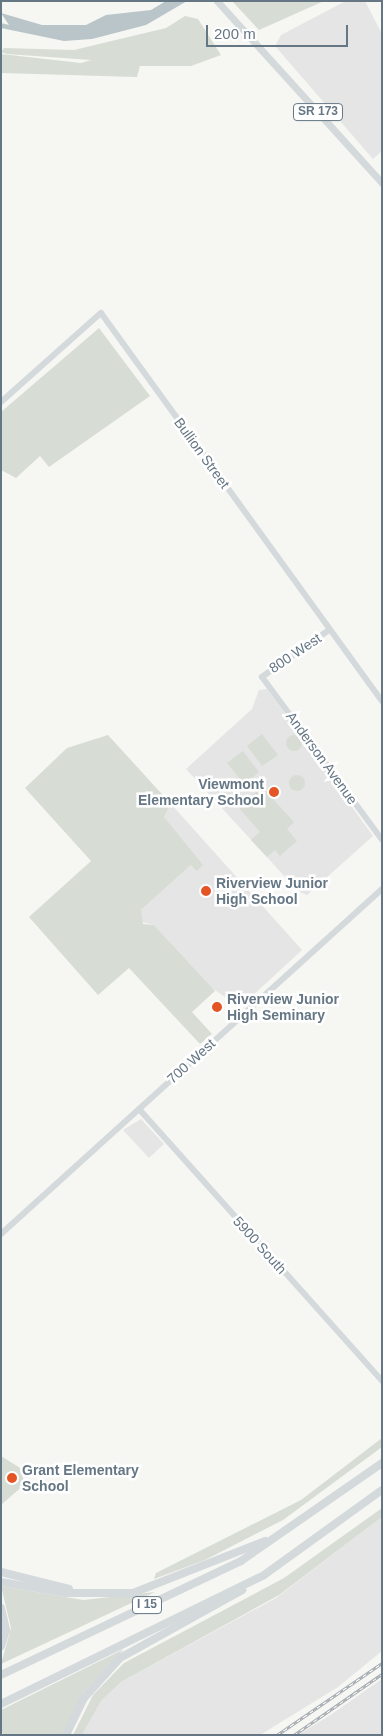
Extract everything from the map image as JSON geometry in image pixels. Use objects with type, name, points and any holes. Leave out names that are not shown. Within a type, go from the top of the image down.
[{"type":"highway","name":"I 15","points":[[1,1675],[241,1561],[289,1531],[382,1463]]},
{"type":"highway","name":"I 15","points":[[1,1704],[264,1575],[382,1490]]},
{"type":"highway","points":[[1,1582],[106,1596],[133,1594],[179,1579],[289,1531]]},
{"type":"highway","points":[[1,1572],[106,1596]]},
{"type":"highway","points":[[66,1735],[84,1698],[120,1658],[264,1575]]},
{"type":"highway","points":[[1,1608],[6,1630],[1,1646]]},
{"type":"main road","name":"SR 173","points":[[218,1],[382,183]]},
{"type":"street","name":"Bullion Street","points":[[1,402],[102,313],[382,701]]},
{"type":"street","name":"800 West","points":[[262,676],[329,630]]},
{"type":"street","name":"Anderson Avenue","points":[[262,676],[382,840]]},
{"type":"street","name":"700 West","points":[[1,1234],[382,889]]},
{"type":"street","name":"5900 South","points":[[138,1109],[382,1380]]},
{"type":"shaded area","points":[[166,1],[187,1],[146,25],[92,39],[64,41],[1,28],[1,23],[9,25],[1,13],[42,25],[86,25],[106,15],[151,10]]},
{"type":"shaded area","points":[[232,1],[324,1],[259,30]]},
{"type":"shaded area","points":[[365,1],[382,34],[382,151],[373,159],[275,46],[281,35],[344,2]]},
{"type":"shaded area","points":[[185,16],[198,19],[221,55],[191,66],[140,66],[137,77],[1,73],[1,54],[81,63],[91,60],[7,54],[1,52],[4,48],[74,50],[166,28]]},
{"type":"shaded area","points":[[99,328],[150,396],[49,467],[40,456],[16,478],[1,470],[1,412]]},
{"type":"shaded area","name":"Viewmont Elementary School","points":[[267,689],[373,836],[307,895],[298,891],[186,769],[252,709],[259,690]]},
{"type":"shaded area","points":[[262,734],[278,755],[262,766],[247,746]]},
{"type":"shaded area","points":[[108,735],[171,804],[164,817],[203,865],[197,871],[191,865],[141,910],[143,924],[154,925],[215,991],[192,1012],[212,1034],[200,1044],[129,968],[98,995],[29,917],[91,861],[25,788],[67,748]]},
{"type":"shaded area","points":[[291,735],[297,735],[302,740],[300,749],[291,751],[286,746],[286,740]]},
{"type":"shaded area","points":[[243,751],[259,772],[244,784],[227,763]]},
{"type":"shaded area","points":[[297,775],[305,783],[297,791],[289,783]]},
{"type":"shaded area","points":[[262,787],[294,822],[287,829],[297,841],[280,856],[275,850],[267,857],[251,840],[260,832],[238,807]]},
{"type":"shaded area","name":"Riverview Junior High School","points":[[171,804],[302,950],[240,1007],[212,988],[154,925],[141,922],[141,910],[191,865],[164,817]]},
{"type":"shaded area","points":[[141,1119],[164,1144],[149,1158],[123,1130]]},
{"type":"shaded area","points":[[382,1438],[382,1447],[283,1520],[205,1560],[154,1579],[156,1573],[301,1500]]},
{"type":"shaded area","name":"Grant Elementary School","points":[[1,1456],[25,1471],[21,1473],[25,1484],[1,1505]]},
{"type":"shaded area","points":[[382,1508],[382,1517],[279,1595],[121,1682],[101,1701],[82,1735],[73,1735],[93,1695],[124,1663],[284,1578]]},
{"type":"shaded area","points":[[382,1517],[382,1651],[338,1687],[260,1735],[82,1735],[101,1701],[121,1682],[276,1598]]},
{"type":"shaded area","points":[[1,1586],[83,1600],[155,1592],[1,1664],[11,1628]]},
{"type":"shaded area","points":[[124,1649],[83,1693],[63,1735],[4,1735],[1,1731],[1,1710]]},
{"type":"shaded area","points":[[382,1679],[382,1735],[298,1735],[332,1714]]},
{"type":"railway","points":[[277,1735],[382,1663]]},
{"type":"railway","points":[[294,1735],[382,1674]]},
{"type":"place","name":"Viewmont Elementary School","points":[[274,792]]},
{"type":"place","name":"Riverview Junior High School","points":[[206,891]]},
{"type":"place","name":"Riverview Junior High Seminary","points":[[217,1007]]},
{"type":"place","name":"Grant Elementary School","points":[[12,1478]]}]
